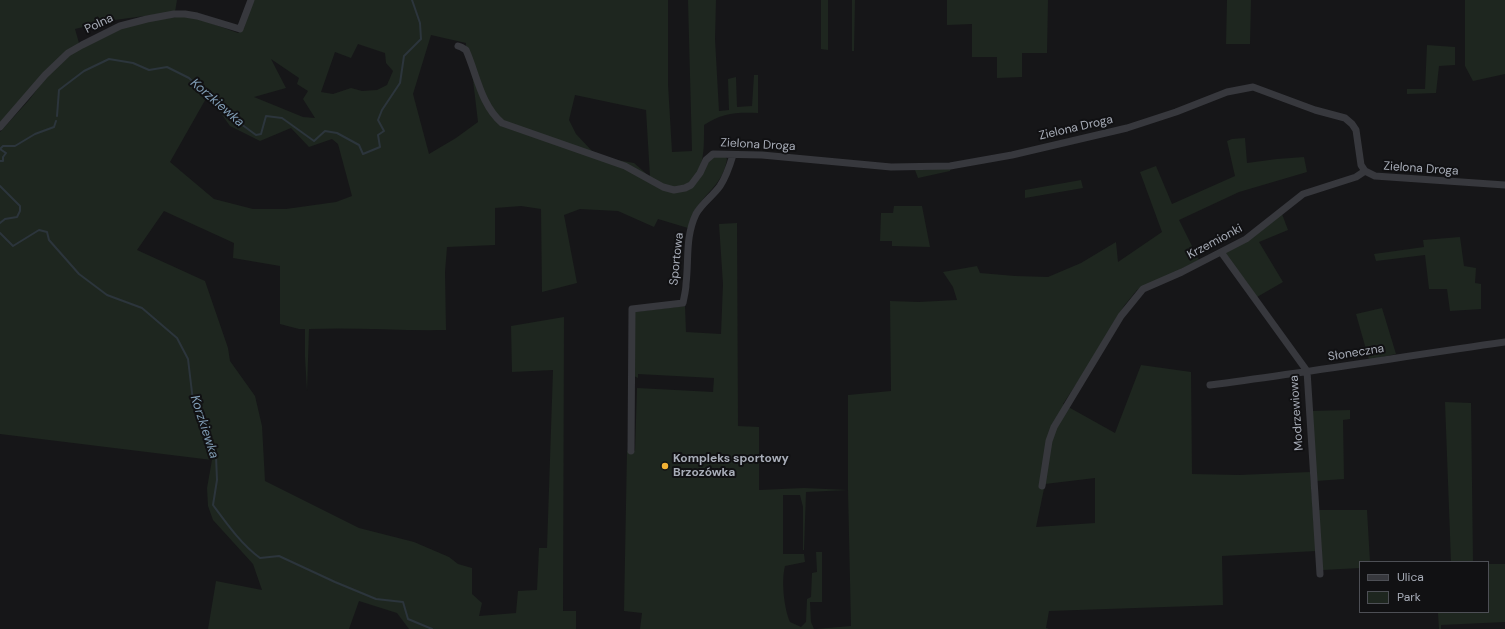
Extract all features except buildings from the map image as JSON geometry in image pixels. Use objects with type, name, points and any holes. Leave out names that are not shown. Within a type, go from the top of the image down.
[{"type":"street","name":"Polna","points":[[0,127],[45,75],[68,53],[82,45],[120,26],[174,14],[197,16],[240,29],[251,0]]},
{"type":"street","name":"Zielona Droga","points":[[458,46],[466,50],[490,110],[502,123],[625,166],[663,187],[674,190],[691,185],[700,173],[706,160],[713,154],[762,155],[892,167],[950,166],[1012,154],[1127,128],[1176,112],[1227,92],[1253,87],[1315,110],[1344,118],[1352,124],[1356,130],[1362,165],[1365,171],[1375,176],[1505,185]]},
{"type":"street","name":"Sportowa","points":[[631,451],[632,309],[683,303],[686,285],[688,240],[696,214],[720,185],[733,155]]},
{"type":"street","name":"Krzemionki","points":[[1042,486],[1049,441],[1054,427],[1121,316],[1143,289],[1182,272],[1246,239],[1303,194],[1356,177],[1365,171]]},
{"type":"street","name":"Modrzewiowa","points":[[1221,252],[1307,371],[1320,574]]},
{"type":"street","name":"Słoneczna","points":[[1210,385],[1505,342]]},
{"type":"green space","points":[[0,0],[177,0],[175,12],[107,21],[75,29],[79,43],[0,123]]},
{"type":"green space","points":[[252,0],[668,0],[668,84],[672,152],[692,151],[688,0],[716,0],[715,39],[719,111],[729,110],[728,79],[736,77],[737,107],[752,106],[754,75],[758,75],[758,113],[730,114],[717,118],[704,125],[703,156],[697,174],[691,181],[683,186],[672,189],[670,192],[685,190],[694,185],[703,172],[707,161],[712,156],[725,156],[727,159],[722,175],[695,210],[688,228],[658,219],[654,227],[618,211],[580,209],[564,215],[577,283],[542,292],[541,209],[521,206],[495,208],[495,245],[447,247],[445,272],[446,330],[343,328],[309,329],[307,391],[305,329],[280,324],[280,266],[233,258],[234,243],[164,211],[137,250],[205,281],[228,348],[230,361],[255,396],[262,426],[265,481],[359,528],[414,542],[449,557],[458,564],[472,568],[472,594],[482,603],[479,616],[516,613],[518,591],[537,590],[539,548],[547,548],[553,370],[512,372],[511,326],[564,317],[563,611],[576,611],[576,629],[409,629],[397,613],[359,601],[349,629],[208,629],[216,581],[262,590],[253,564],[213,520],[208,506],[207,488],[212,460],[0,434],[0,132],[29,100],[47,76],[69,55],[114,31],[136,23],[182,16],[194,17],[238,33],[244,28]],"holes":[[[431,35],[466,43],[466,53],[473,80],[478,122],[456,138],[429,154],[413,94]],[[358,44],[385,53],[386,63],[393,71],[387,85],[377,90],[362,91],[351,88],[333,94],[321,92],[335,52],[351,58]],[[271,59],[299,78],[297,84],[308,91],[303,99],[315,118],[303,117],[254,97],[286,88]],[[208,95],[230,126],[260,141],[291,128],[309,147],[332,139],[338,144],[352,196],[336,202],[286,209],[253,209],[214,199],[170,162]],[[575,95],[646,110],[650,177],[634,163],[605,158],[592,151],[576,134],[569,120]]]},
{"type":"green space","points":[[821,0],[828,0],[828,50],[821,49]]},
{"type":"green space","points":[[852,0],[855,0],[854,51],[852,51]]},
{"type":"green space","points":[[947,0],[1048,0],[1047,53],[1022,53],[1022,77],[997,78],[997,57],[972,57],[972,24],[947,25]]},
{"type":"green space","points":[[1227,0],[1251,0],[1250,44],[1226,44]]},
{"type":"green space","points":[[1465,0],[1505,0],[1505,74],[1473,81],[1465,66]]},
{"type":"green space","points":[[1427,45],[1455,47],[1455,65],[1439,66],[1436,93],[1407,94],[1407,89],[1425,89]]},
{"type":"green space","points":[[1245,138],[1247,163],[1304,157],[1307,172],[1239,192],[1179,220],[1199,260],[1137,290],[1124,306],[1063,404],[1115,433],[1141,365],[1191,372],[1192,474],[1239,475],[1310,472],[1316,551],[1222,556],[1223,605],[1049,611],[1046,628],[1049,629],[816,629],[851,626],[848,490],[848,395],[891,391],[890,301],[919,302],[957,300],[953,287],[943,272],[977,266],[980,273],[1048,277],[1081,263],[1116,242],[1118,262],[1162,232],[1140,172],[1156,166],[1172,204],[1235,176],[1227,141],[1232,139]],"holes":[[[1095,478],[1095,523],[1036,527],[1045,484]]]},
{"type":"green space","points":[[951,168],[950,171],[918,178],[915,170]]},
{"type":"green space","points":[[1081,180],[1083,188],[1025,198],[1025,190]]},
{"type":"green space","points":[[894,206],[922,206],[930,247],[892,246],[892,241],[880,241],[881,213],[893,213]]},
{"type":"green space","points":[[1282,214],[1288,230],[1259,242],[1283,282],[1257,297],[1224,253]]},
{"type":"green space","points":[[737,223],[738,426],[759,427],[759,490],[804,488],[848,490],[806,492],[804,550],[803,507],[800,495],[783,495],[783,554],[804,554],[805,562],[785,566],[783,579],[785,602],[790,622],[801,627],[806,622],[807,599],[811,597],[812,573],[817,572],[816,552],[822,552],[822,602],[810,602],[811,622],[814,629],[640,629],[642,613],[624,611],[627,451],[635,451],[637,388],[713,392],[714,378],[638,374],[638,378],[634,376],[634,312],[685,306],[686,332],[721,334],[723,284],[719,224]]},
{"type":"green space","points":[[1460,237],[1464,266],[1476,268],[1475,283],[1481,284],[1481,309],[1450,311],[1447,289],[1429,289],[1425,255],[1376,261],[1374,254],[1424,247],[1423,240]]},
{"type":"green space","points":[[1382,308],[1396,354],[1369,360],[1356,314]]},
{"type":"green space","points":[[1445,402],[1471,403],[1473,561],[1451,561]]},
{"type":"green space","points":[[1350,410],[1350,419],[1343,420],[1344,479],[1316,481],[1311,411]]},
{"type":"green space","points":[[1318,510],[1367,510],[1370,561],[1359,561],[1359,568],[1322,570]]},
{"type":"green space","points":[[1489,564],[1505,564],[1505,622],[1441,625],[1441,629],[1439,629],[1438,613],[1489,613]]},
{"type":"waterway","name":"Korzkiewka","points":[[57,116],[59,90],[84,71],[109,59],[133,63],[149,70],[167,67],[189,78],[222,110],[256,135],[261,134],[266,116],[282,118],[314,141],[325,131],[337,133],[359,145],[363,154],[380,147],[378,135],[384,131],[378,120],[382,110],[400,83],[404,56],[421,39],[420,23],[412,0]]},
{"type":"waterway","name":"Korzkiewka","points":[[0,161],[3,161],[3,157],[6,153],[0,149],[3,146],[15,146],[35,134],[54,127],[56,121]]},
{"type":"waterway","name":"Korzkiewka","points":[[0,186],[20,206],[20,211],[17,217],[5,219],[0,223]]},
{"type":"waterway","name":"Korzkiewka","points":[[0,233],[13,246],[39,230],[47,232],[49,240],[79,274],[107,295],[142,308],[177,338],[188,359],[193,401],[216,456],[217,480],[213,505],[235,533],[253,552],[260,558],[279,556],[376,599],[403,602],[408,619],[432,629]]},
{"type":"place","name":"Kompleks sportowy Brzozówka","points":[[665,466]]}]
